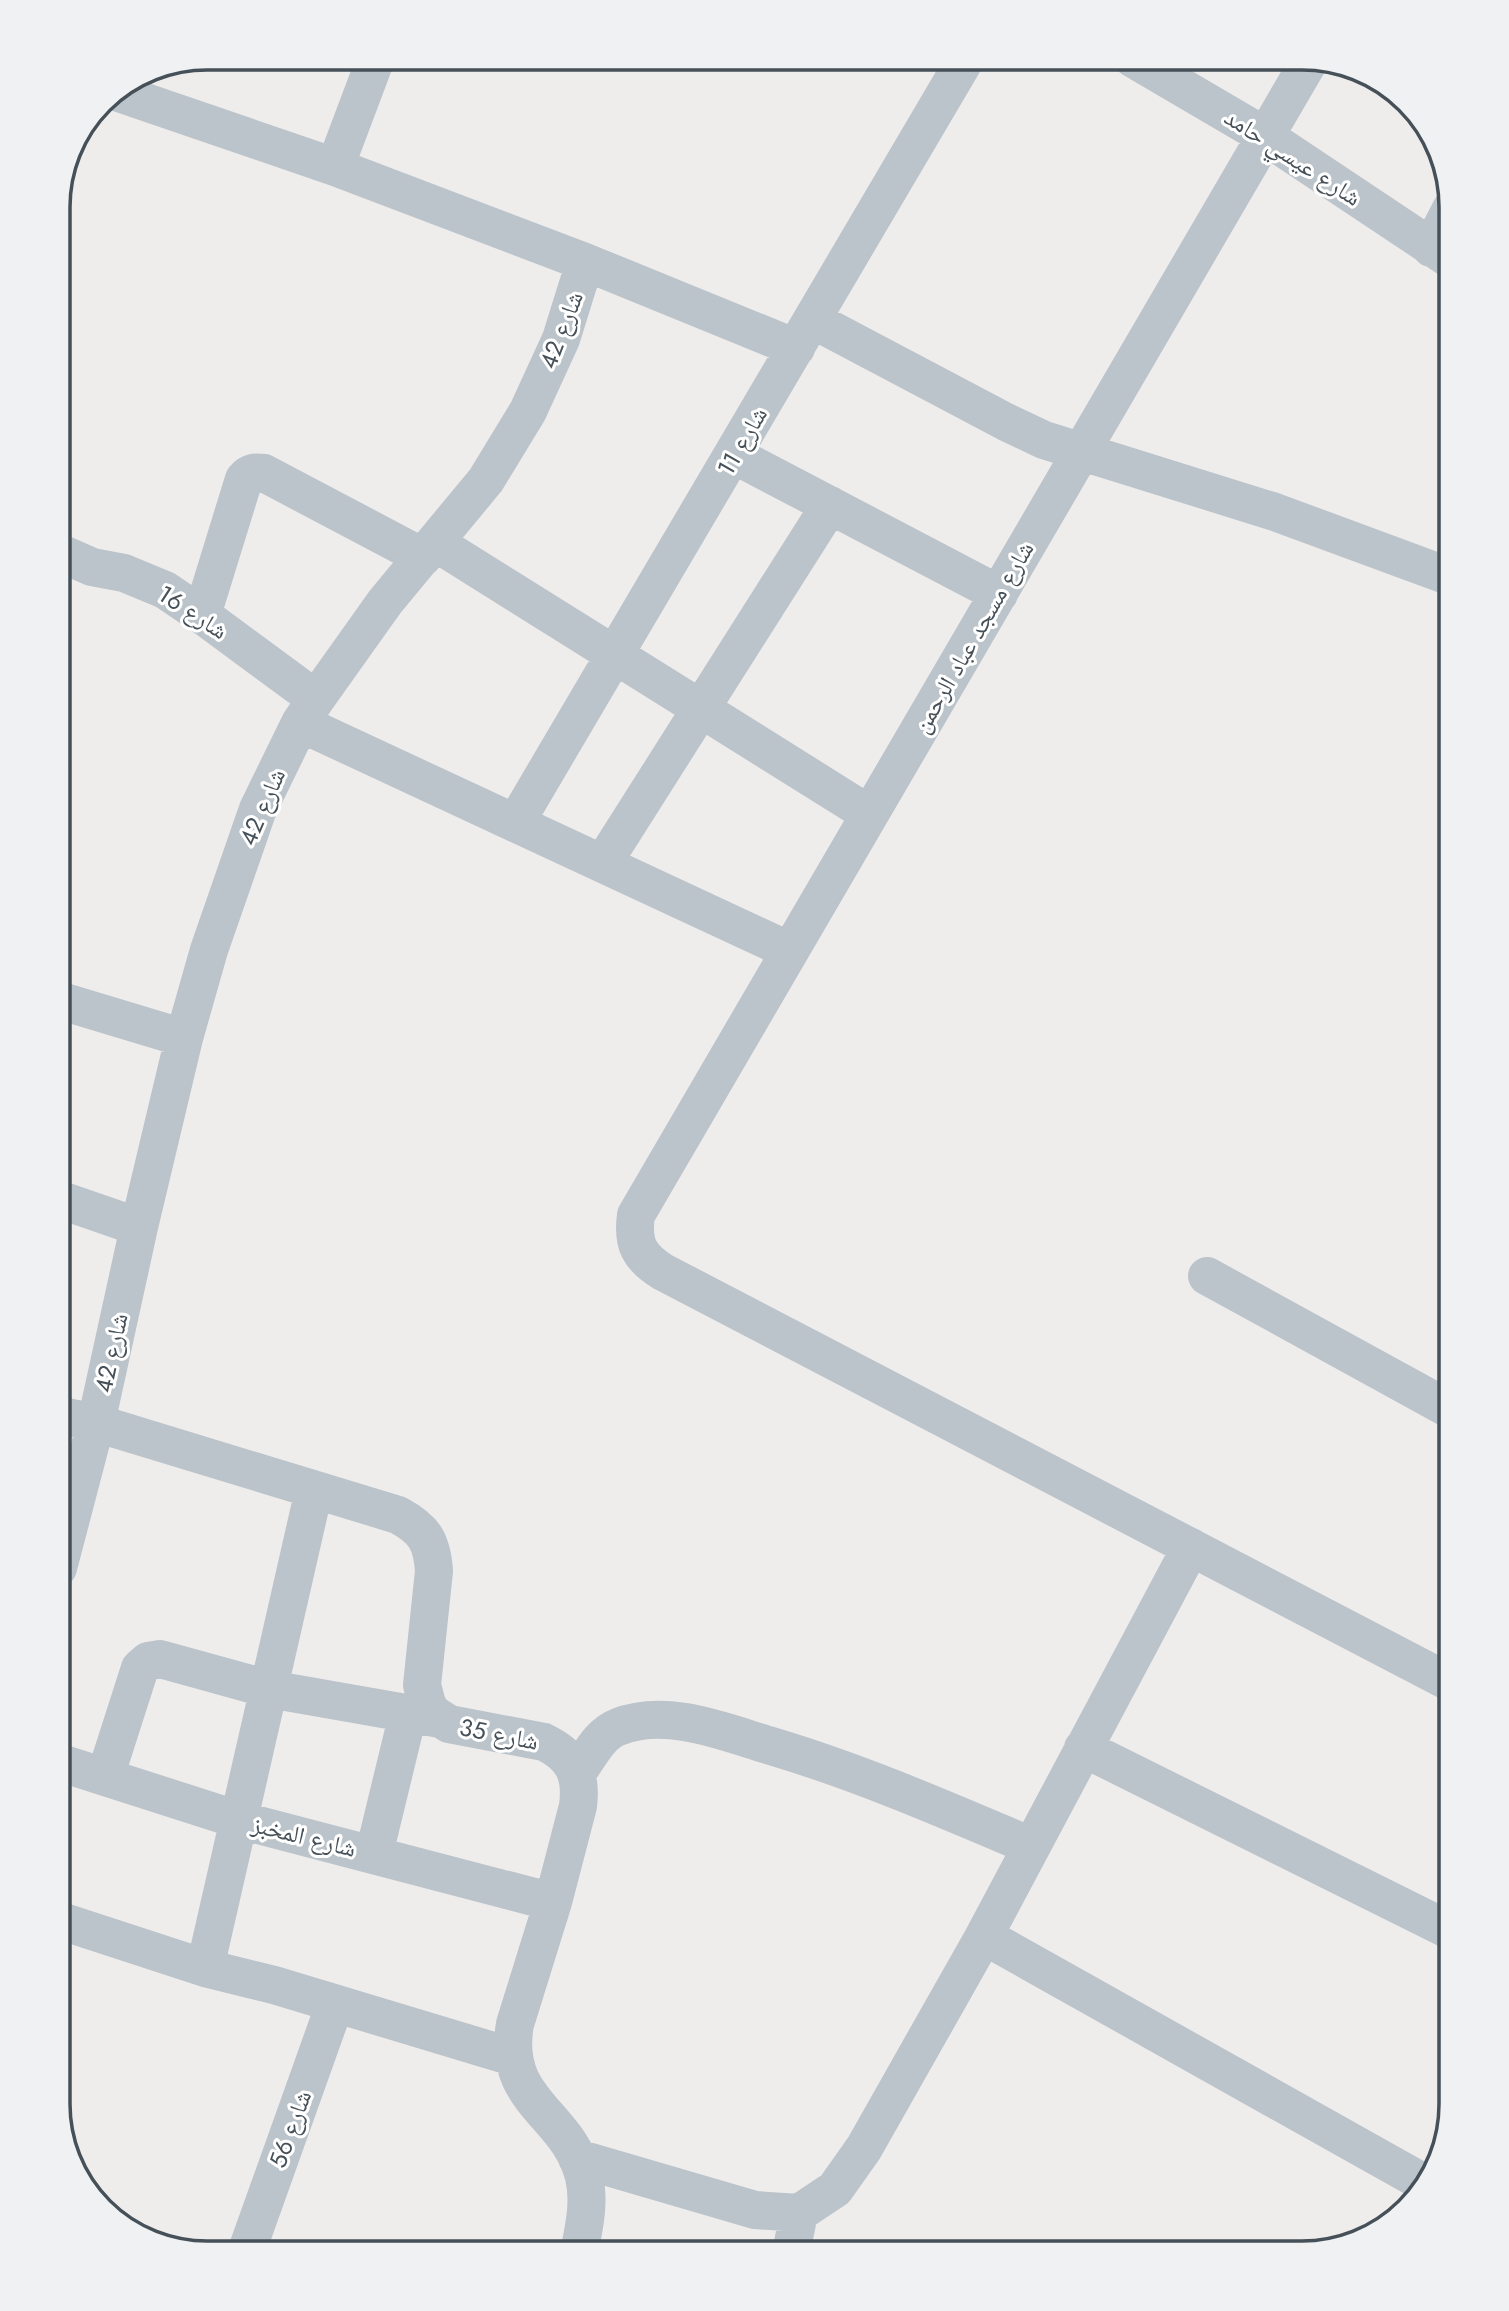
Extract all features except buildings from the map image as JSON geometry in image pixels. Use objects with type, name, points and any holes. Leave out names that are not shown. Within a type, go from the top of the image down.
[{"type":"street","points":[[335,167],[371,70]]},
{"type":"street","name":"شارع 11","points":[[516,822],[959,70]]},
{"type":"street","name":"شارع عيسي حامد","points":[[1152,70],[1265,136],[1439,253]]},
{"type":"street","name":"شارع مسجد عباد الرحمن","points":[[1191,1547],[656,1268],[638,1249],[634,1233],[636,1215],[1304,70]]},
{"type":"street","points":[[127,96],[335,167],[585,262],[804,334],[1080,453],[1275,512],[1439,573]]},
{"type":"street","name":"شارع 42","points":[[70,1522],[96,1423],[184,1038],[209,950],[258,809],[308,711],[378,612],[486,480],[528,411],[561,339],[585,262]]},
{"type":"street","points":[[734,455],[999,594]]},
{"type":"street","points":[[202,615],[243,479],[249,474],[264,473],[430,550],[615,655],[869,814]]},
{"type":"street","points":[[603,863],[830,505]]},
{"type":"street","name":"شارع 16","points":[[70,557],[92,567],[124,573],[164,590],[202,615],[308,711],[516,822],[790,951]]},
{"type":"street","points":[[70,1004],[184,1038]]},
{"type":"street","points":[[70,1203],[139,1227]]},
{"type":"street","points":[[1207,1276],[1439,1403]]},
{"type":"street","name":"شارع 35","points":[[70,1418],[96,1423],[398,1516],[413,1524],[426,1536],[433,1553],[434,1571],[422,1685],[427,1704],[424,1717],[544,1742],[558,1749],[570,1760],[577,1773]]},
{"type":"street","points":[[205,1968],[314,1490]]},
{"type":"street","points":[[577,2158],[755,2210],[799,2213],[835,2189],[864,2148],[984,1936],[1191,1547],[1439,1677]]},
{"type":"street","points":[[105,1777],[140,1668],[148,1661],[160,1658],[269,1689],[424,1717],[374,1854]]},
{"type":"street","points":[[581,2241],[586,2219],[584,2177],[569,2144],[527,2092],[518,2076],[512,2040],[579,1806],[577,1773],[606,1732],[645,1719],[678,1721],[726,1732],[827,1762],[887,1784],[1031,1846]]},
{"type":"street","points":[[1083,1748],[1439,1925]]},
{"type":"street","name":"شارع المخبز","points":[[70,1766],[239,1820],[553,1902]]},
{"type":"street","points":[[70,1924],[205,1968],[274,1985],[513,2057]]},
{"type":"street","points":[[984,1936],[1417,2179]]},
{"type":"street","name":"شارع 56","points":[[259,2241],[335,2004]]},
{"type":"street","points":[[793,2241],[799,2213]]}]
